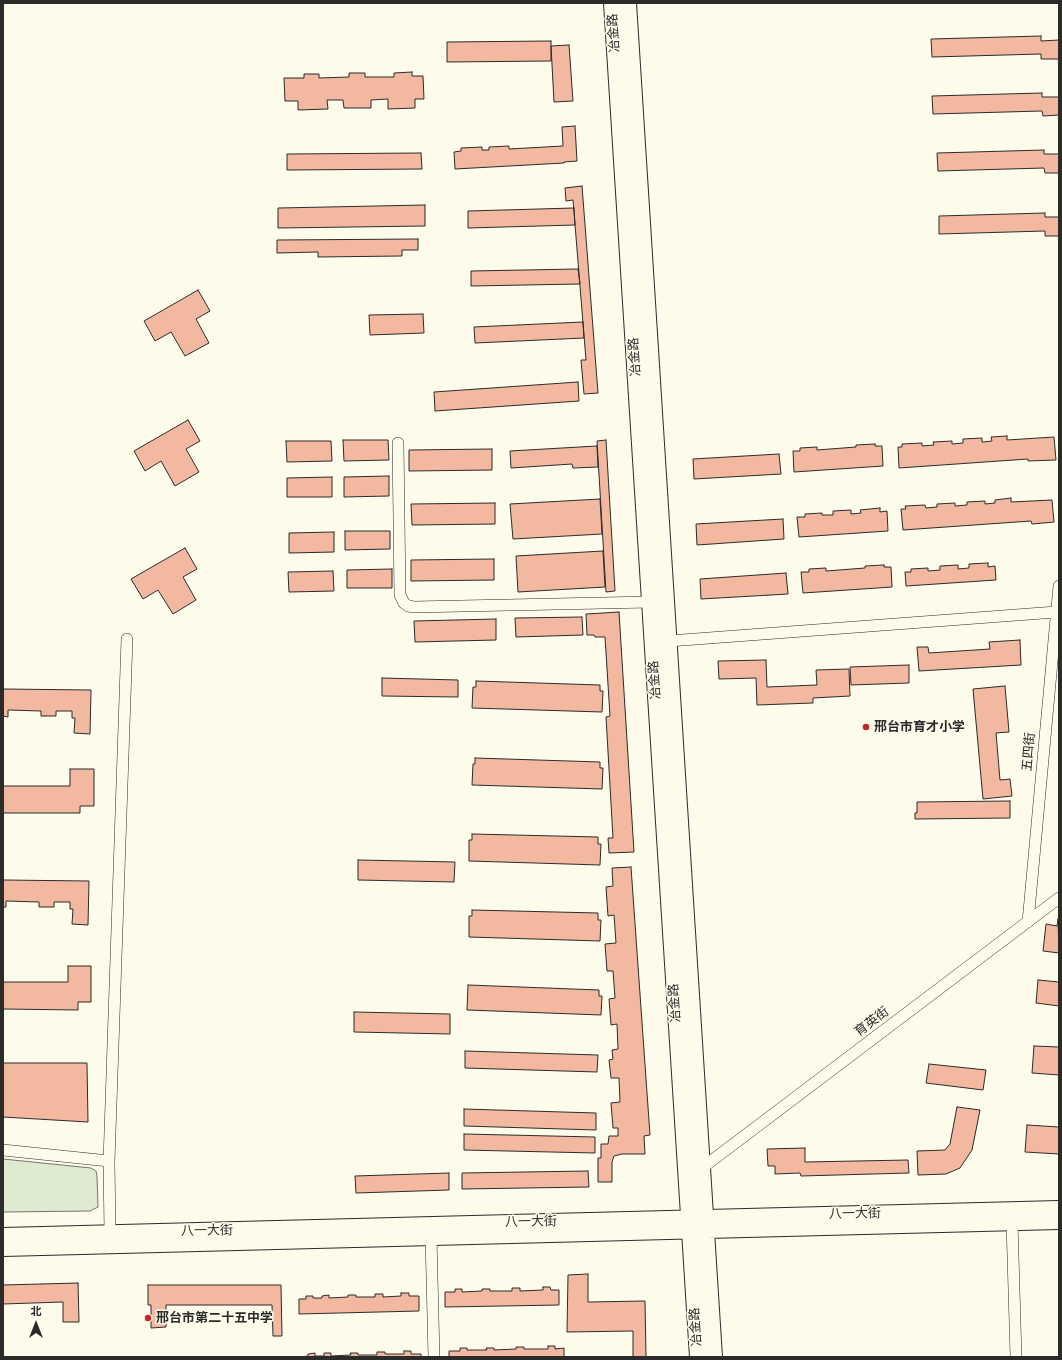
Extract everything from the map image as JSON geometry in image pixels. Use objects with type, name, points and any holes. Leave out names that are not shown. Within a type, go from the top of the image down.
[{"type":"street","name":"冶金路","points":[[612,3],[698,1357]]},
{"type":"street","name":"冶金路","points":[[628,3],[714,1357]]},
{"type":"street","points":[[398,443],[400,595],[404,603],[408,606],[650,602]]},
{"type":"street","name":"五四街","points":[[1028,922],[1059,586]]},
{"type":"street","points":[[669,641],[1056,612]]},
{"type":"street","points":[[110,1233],[109,1161],[127,639]]},
{"type":"street","name":"育英街","points":[[702,1168],[1059,898]]},
{"type":"street","points":[[3,1150],[109,1161]]},
{"type":"street","name":"八一大街","points":[[705,1224],[1059,1209]]},
{"type":"street","name":"八一大街","points":[[3,1236],[689,1224],[1059,1221]]},
{"type":"street","points":[[1012,1222],[1016,1357]]},
{"type":"street","name":"八一大街","points":[[3,1248],[430,1237],[689,1224]]},
{"type":"street","points":[[430,1237],[434,1357]]},
{"type":"green space","points":[[3,1159],[91,1168],[96,1171],[97,1176],[98,1207],[90,1211],[3,1212]]},
{"type":"building","points":[[1041,36],[1041,41],[1059,40],[1059,59],[1041,59],[1041,54],[932,57],[931,39]]},
{"type":"building","points":[[551,41],[551,61],[447,62],[447,42]]},
{"type":"building","points":[[569,45],[573,101],[554,102],[551,46]]},
{"type":"building","points":[[412,72],[412,76],[423,76],[424,99],[415,99],[415,108],[388,109],[388,99],[371,100],[371,108],[344,108],[343,100],[327,100],[328,109],[298,110],[298,101],[285,101],[284,78],[304,78],[304,74],[319,74],[319,78],[349,77],[349,73],[365,73],[365,77],[394,77],[394,73]]},
{"type":"building","points":[[1042,93],[1042,97],[1059,97],[1059,115],[1043,116],[1042,111],[933,114],[932,96]]},
{"type":"building","points":[[575,126],[577,161],[455,169],[454,152],[461,151],[461,148],[482,147],[482,150],[489,150],[489,147],[509,146],[509,149],[563,146],[562,127]]},
{"type":"building","points":[[1044,150],[1044,154],[1059,154],[1059,173],[1045,173],[1044,168],[938,171],[937,153]]},
{"type":"building","points":[[421,153],[422,169],[287,170],[287,154]]},
{"type":"building","points":[[582,186],[598,393],[584,394],[581,360],[586,360],[573,200],[566,201],[565,188]]},
{"type":"building","points":[[425,205],[425,226],[278,228],[278,208]]},
{"type":"building","points":[[574,208],[575,225],[468,228],[468,211]]},
{"type":"building","points":[[1045,213],[1045,217],[1059,217],[1059,236],[1045,236],[1045,231],[939,234],[939,216]]},
{"type":"building","points":[[418,239],[418,250],[402,250],[402,256],[318,257],[318,252],[277,253],[277,240]]},
{"type":"building","points":[[578,269],[580,284],[471,286],[471,271]]},
{"type":"building","points":[[198,290],[210,311],[196,319],[209,343],[185,356],[171,332],[155,341],[144,321]]},
{"type":"building","points":[[423,314],[424,333],[370,335],[369,315]]},
{"type":"building","points":[[583,322],[584,338],[475,343],[474,327]]},
{"type":"building","points":[[578,382],[579,401],[435,411],[434,392]]},
{"type":"building","points":[[188,420],[200,441],[186,449],[199,472],[175,486],[161,461],[145,471],[134,451]]},
{"type":"building","points":[[1007,436],[1007,440],[1054,437],[1056,460],[1028,461],[1028,459],[899,468],[898,447],[902,447],[902,444],[922,443],[922,446],[934,445],[933,442],[952,441],[952,444],[963,443],[963,439],[982,438],[982,442],[992,441],[991,437]]},
{"type":"building","points":[[343,440],[388,440],[389,460],[344,461]]},
{"type":"building","points":[[606,440],[615,591],[606,592],[597,441]]},
{"type":"building","points":[[286,441],[331,441],[332,461],[287,462]]},
{"type":"building","points":[[875,444],[875,446],[882,446],[883,466],[794,472],[793,451],[800,451],[800,448],[817,447],[817,450]]},
{"type":"building","points":[[597,446],[598,467],[573,468],[572,464],[511,468],[510,451]]},
{"type":"building","points":[[492,449],[492,470],[409,471],[409,450]]},
{"type":"building","points":[[779,454],[781,474],[694,479],[693,459]]},
{"type":"building","points":[[389,476],[389,496],[344,497],[344,477]]},
{"type":"building","points":[[332,477],[332,497],[287,497],[287,478]]},
{"type":"building","points":[[1011,498],[1011,502],[1052,500],[1054,522],[1032,524],[1031,521],[903,530],[901,509],[906,509],[905,506],[925,505],[926,508],[937,507],[937,504],[955,503],[955,506],[967,505],[967,502],[985,501],[985,504],[995,503],[995,500]]},
{"type":"building","points":[[600,499],[602,534],[513,539],[510,504]]},
{"type":"building","points":[[495,503],[495,524],[412,525],[411,504]]},
{"type":"building","points":[[880,508],[880,512],[887,511],[888,531],[799,537],[797,517],[805,517],[805,514],[822,513],[822,515],[833,515],[833,511],[851,510],[851,514],[861,513],[860,510]]},
{"type":"building","points":[[783,519],[784,539],[697,545],[696,524]]},
{"type":"building","points":[[345,531],[390,531],[390,549],[345,550]]},
{"type":"building","points":[[334,532],[334,552],[289,553],[289,533]]},
{"type":"building","points":[[185,548],[197,569],[183,577],[196,600],[173,614],[158,590],[143,599],[131,579]]},
{"type":"building","points":[[603,551],[605,587],[518,592],[516,556]]},
{"type":"building","points":[[494,559],[494,580],[411,581],[411,560]]},
{"type":"building","points":[[988,563],[988,567],[995,566],[996,580],[906,586],[905,572],[911,572],[911,569],[928,568],[928,571],[940,570],[940,566],[958,565],[958,569],[969,568],[969,564]]},
{"type":"building","points":[[884,565],[884,567],[891,567],[892,587],[803,593],[801,572],[809,572],[809,569],[826,568],[826,571]]},
{"type":"building","points":[[392,569],[392,588],[347,588],[347,570]]},
{"type":"building","points":[[333,571],[334,591],[289,592],[288,572]]},
{"type":"building","points":[[786,573],[788,594],[701,599],[700,579]]},
{"type":"building","points":[[619,612],[634,852],[609,853],[608,838],[613,838],[606,717],[610,716],[605,637],[587,635],[586,614]]},
{"type":"building","points":[[582,617],[583,635],[516,637],[515,618]]},
{"type":"building","points":[[496,619],[496,640],[415,642],[414,621]]},
{"type":"building","points":[[1020,640],[1021,665],[919,671],[917,647],[928,647],[929,653],[990,649],[989,642]]},
{"type":"building","points":[[766,660],[767,687],[817,685],[816,670],[849,669],[850,696],[813,698],[813,703],[757,705],[756,678],[719,679],[718,661]]},
{"type":"building","points":[[909,665],[909,683],[851,685],[850,667]]},
{"type":"building","points":[[382,678],[458,680],[458,697],[382,696]]},
{"type":"building","points":[[476,681],[600,685],[600,691],[603,691],[602,712],[472,708],[473,687],[476,687]]},
{"type":"building","points":[[1005,686],[1009,732],[996,733],[1000,780],[1010,779],[1012,796],[983,799],[973,689]]},
{"type":"building","points":[[3,689],[91,690],[90,734],[74,733],[75,718],[72,718],[72,711],[56,711],[56,716],[41,716],[41,711],[8,710],[8,717],[3,716]]},
{"type":"building","points":[[475,758],[600,762],[600,768],[603,768],[602,789],[472,785],[473,764],[475,764]]},
{"type":"building","points":[[70,769],[94,769],[94,806],[80,806],[80,813],[3,813],[3,786],[70,786]]},
{"type":"building","points":[[1010,801],[1010,818],[915,819],[915,813],[917,813],[917,802]]},
{"type":"building","points":[[472,834],[598,837],[598,844],[601,844],[600,865],[469,861],[469,840],[472,840]]},
{"type":"building","points":[[358,860],[455,862],[454,882],[358,880]]},
{"type":"building","points":[[631,867],[650,1135],[644,1136],[645,1154],[622,1154],[614,1156],[612,1162],[612,1182],[598,1182],[598,1158],[601,1158],[601,1144],[608,1144],[609,1136],[618,1136],[618,1128],[613,1128],[611,1103],[620,1102],[619,1078],[611,1078],[609,1060],[613,1059],[612,1050],[618,1049],[617,1024],[611,1025],[609,999],[615,998],[613,971],[607,971],[605,944],[616,943],[614,915],[608,916],[606,887],[613,886],[612,868]]},
{"type":"building","points":[[3,880],[89,881],[88,925],[72,924],[73,909],[70,909],[70,902],[54,902],[54,907],[39,907],[39,902],[6,901],[6,907],[3,907]]},
{"type":"building","points":[[472,910],[598,913],[598,920],[601,920],[600,941],[469,937],[469,916],[472,916]]},
{"type":"building","points":[[1058,919],[1059,953],[1043,951],[1046,924],[1057,926]]},
{"type":"building","points":[[68,966],[91,966],[91,1002],[78,1002],[78,1010],[3,1009],[3,982],[68,982]]},
{"type":"building","points":[[1038,980],[1059,982],[1059,1006],[1036,1003]]},
{"type":"building","points":[[468,985],[599,990],[599,996],[602,996],[601,1015],[467,1010]]},
{"type":"building","points":[[354,1012],[450,1014],[450,1034],[354,1032]]},
{"type":"building","points":[[1034,1046],[1059,1047],[1059,1075],[1032,1073]]},
{"type":"building","points":[[465,1051],[598,1055],[597,1072],[465,1068]]},
{"type":"building","points":[[3,1063],[87,1063],[88,1122],[3,1117]]},
{"type":"building","points":[[929,1064],[986,1070],[983,1090],[926,1083]]},
{"type":"building","points":[[957,1107],[980,1110],[972,1150],[960,1168],[946,1174],[918,1175],[917,1151],[945,1150],[950,1144]]},
{"type":"building","points":[[464,1109],[596,1113],[596,1130],[464,1126]]},
{"type":"building","points":[[1027,1125],[1059,1127],[1059,1154],[1025,1152]]},
{"type":"building","points":[[464,1134],[595,1137],[595,1153],[464,1150]]},
{"type":"building","points":[[805,1148],[805,1162],[908,1160],[909,1173],[801,1176],[800,1173],[775,1174],[775,1166],[768,1166],[767,1149]]},
{"type":"building","points":[[588,1171],[589,1187],[462,1189],[462,1173]]},
{"type":"building","points":[[449,1173],[449,1190],[356,1193],[355,1176]]},
{"type":"building","points":[[588,1274],[588,1302],[645,1301],[646,1357],[633,1357],[633,1331],[567,1332],[568,1275]]},
{"type":"building","points":[[78,1283],[79,1322],[63,1322],[63,1302],[3,1304],[3,1285]]},
{"type":"building","points":[[148,1285],[281,1285],[282,1336],[273,1336],[272,1305],[166,1305],[166,1327],[151,1328],[151,1305],[148,1305]]},
{"type":"building","points":[[543,1287],[550,1287],[551,1290],[559,1290],[559,1305],[445,1307],[445,1292],[455,1292],[455,1289],[462,1289],[462,1292],[482,1291],[482,1289],[490,1289],[490,1291],[512,1291],[512,1288],[520,1288],[520,1291],[543,1290]]},
{"type":"building","points":[[401,1293],[409,1293],[409,1296],[419,1296],[419,1311],[299,1314],[299,1299],[306,1299],[306,1296],[313,1296],[313,1298],[322,1298],[322,1296],[329,1295],[329,1298],[348,1297],[348,1295],[356,1295],[356,1297],[375,1297],[375,1294],[383,1294],[383,1297],[401,1296]]},
{"type":"building","points":[[548,1346],[555,1346],[555,1349],[564,1348],[564,1357],[449,1357],[449,1351],[460,1351],[460,1348],[467,1348],[467,1350],[487,1350],[486,1348],[494,1348],[494,1350],[516,1349],[516,1347],[524,1347],[524,1349],[548,1349]]},
{"type":"building","points":[[404,1351],[411,1351],[411,1354],[421,1354],[421,1357],[301,1357],[315,1353],[315,1356],[324,1356],[324,1353],[331,1353],[331,1356],[351,1355],[350,1353],[358,1353],[358,1355],[377,1355],[377,1352],[385,1352],[385,1354],[404,1354]]},
{"type":"place","name":"邢台市育才小学","points":[[866,727]]},
{"type":"place","name":"邢台市第二十五中学","points":[[148,1318]]}]
